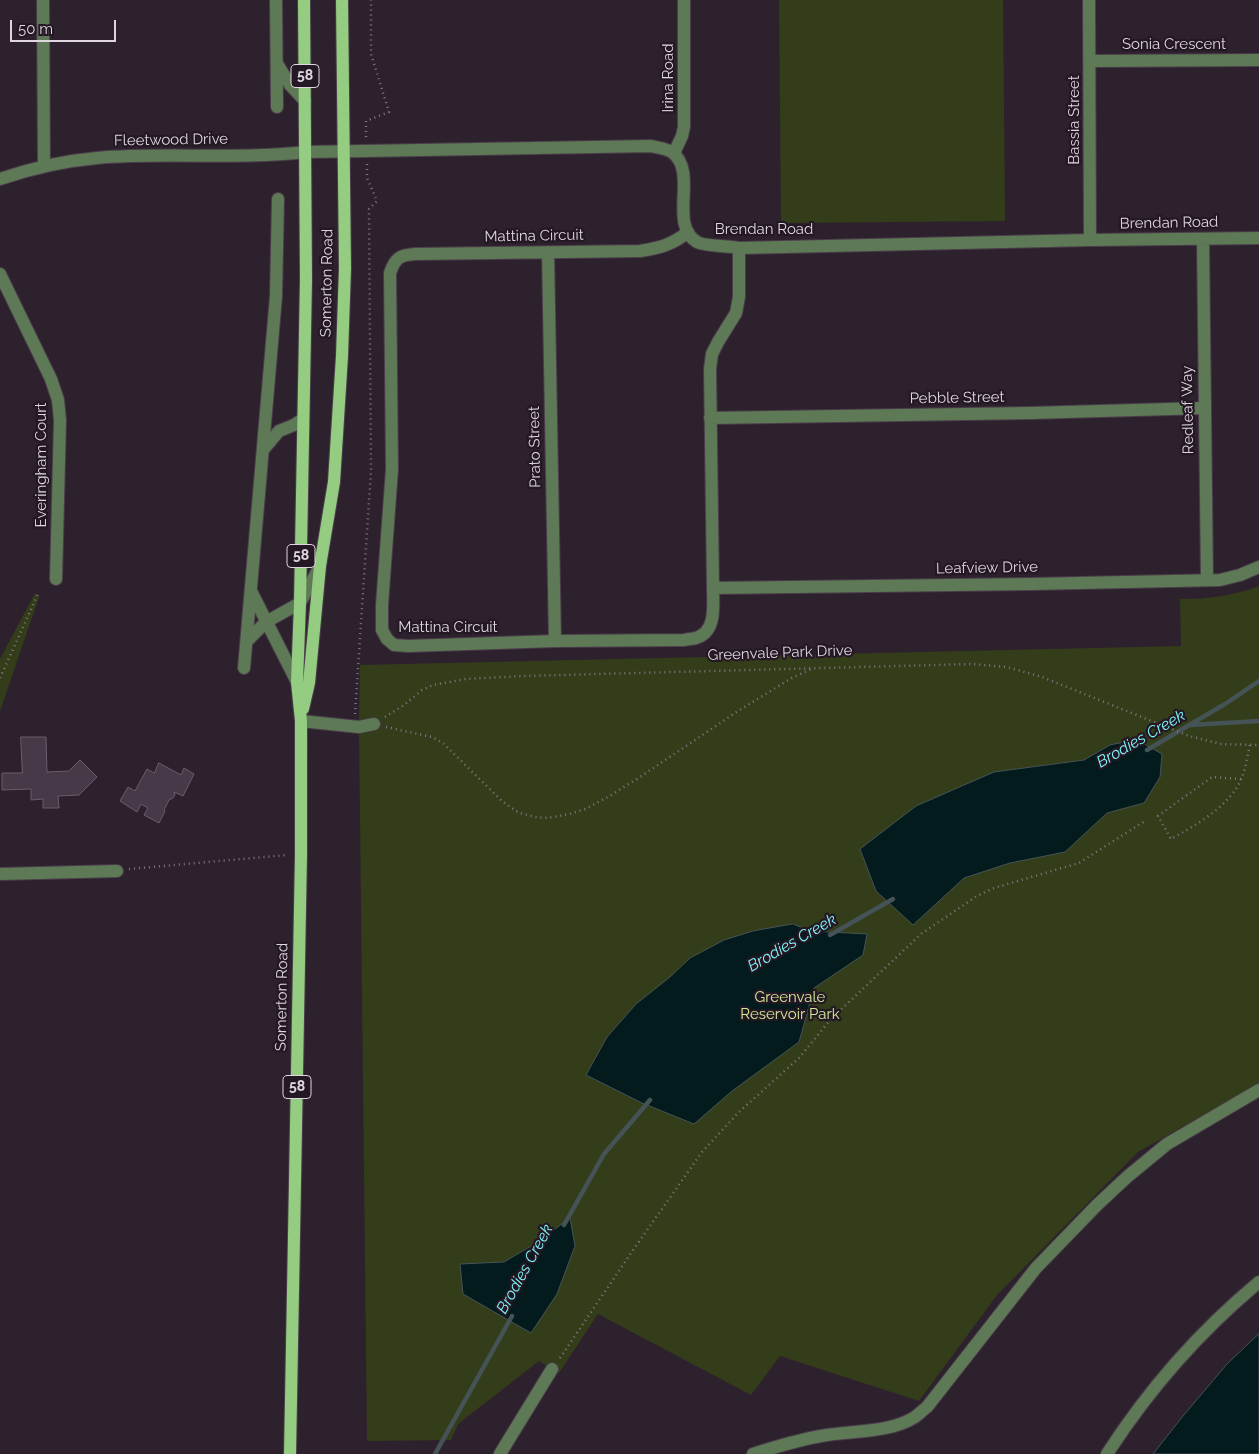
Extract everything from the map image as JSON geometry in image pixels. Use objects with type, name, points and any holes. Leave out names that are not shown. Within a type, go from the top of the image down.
[{"type":"main road","name":"Somerton Road","points":[[290,1454],[301,854],[301,721],[297,682],[306,271],[304,0]]},
{"type":"main road","name":"Somerton Road","points":[[301,721],[309,683],[320,566],[334,482],[342,356],[346,268],[342,0]]},
{"type":"street","points":[[43,0],[44,166]]},
{"type":"street","points":[[276,0],[277,107]]},
{"type":"street","name":"Irina Road","points":[[674,153],[684,127],[684,0]]},
{"type":"street","name":"Bassia Street","points":[[1089,0],[1090,240]]},
{"type":"street","name":"Sonia Crescent","points":[[1090,61],[1259,60]]},
{"type":"street","points":[[277,63],[290,85],[305,101]]},
{"type":"street","points":[[344,151],[651,146],[664,148],[674,153],[682,163],[684,173],[684,219],[688,232]]},
{"type":"street","name":"Fleetwood Drive","points":[[0,178],[44,166],[113,157],[278,155],[344,151]]},
{"type":"street","points":[[244,668],[276,289],[278,199]]},
{"type":"street","name":"Brendan Road","points":[[688,232],[699,243],[739,248],[1259,238]]},
{"type":"street","name":"Mattina Circuit","points":[[688,232],[668,245],[640,251],[415,254],[405,255],[393,263],[390,273],[392,469],[382,605],[382,630],[387,639],[394,645],[674,640],[697,638],[708,629],[713,618],[714,588],[710,369],[712,354],[736,313],[739,297],[739,248]]},
{"type":"street","name":"Redleaf Way","points":[[1203,239],[1207,580]]},
{"type":"street","name":"Prato Street","points":[[548,252],[555,642]]},
{"type":"street","name":"Everingham Court","points":[[0,274],[51,378],[58,400],[60,420],[56,580]]},
{"type":"street","name":"Pebble Street","points":[[710,418],[1204,408]]},
{"type":"street","points":[[263,450],[278,431],[294,425],[303,418]]},
{"type":"street","name":"Somerton Road","points":[[300,603],[320,566]]},
{"type":"street","name":"Leafview Drive","points":[[714,588],[1220,580],[1240,575],[1259,567]]},
{"type":"street","name":"Somerton Road","points":[[251,590],[297,682]]},
{"type":"street","points":[[246,641],[266,622],[300,603]]},
{"type":"street","points":[[301,721],[354,727],[374,724]]},
{"type":"street","points":[[0,874],[116,871]]},
{"type":"street","points":[[754,1454],[821,1436],[880,1429],[915,1418],[927,1407],[1036,1268],[1096,1205],[1167,1144],[1259,1090]]},
{"type":"street","points":[[1107,1454],[1154,1388],[1197,1339],[1259,1282]]},
{"type":"street","points":[[500,1454],[552,1369]]},
{"type":"path","points":[[354,727],[371,471],[369,208],[377,201],[367,178],[366,121],[389,112],[371,54],[371,0]]},
{"type":"path","points":[[0,678],[38,594]]},
{"type":"path","name":"Greenvale Park Drive","points":[[374,724],[404,705],[422,690],[433,684],[450,681],[524,676],[972,664],[1007,667],[1042,677],[1189,736],[1220,744],[1259,745]]},
{"type":"path","points":[[374,724],[432,737],[443,743],[502,801],[516,811],[547,818],[570,814],[608,796],[790,678],[815,668]]},
{"type":"path","points":[[1241,779],[1212,777],[1158,816],[1171,839],[1203,819],[1229,798],[1241,779],[1250,745]]},
{"type":"path","points":[[552,1369],[702,1152],[739,1112],[799,1058],[831,1019],[922,934],[977,896],[994,888],[1079,863],[1145,821]]},
{"type":"path","points":[[116,871],[301,854]]},
{"type":"green space","points":[[779,0],[1003,0],[1005,221],[781,223]]},
{"type":"green space","name":"Greenvale Reservoir Park","points":[[1259,586],[1259,1083],[1138,1152],[997,1295],[919,1401],[780,1356],[751,1395],[598,1314],[559,1373],[539,1361],[458,1424],[451,1440],[367,1441],[359,727],[360,665],[1181,646],[1180,599],[1220,596]]},
{"type":"green space","points":[[35,593],[39,597],[0,711],[0,659]]},
{"type":"water","points":[[1137,740],[1162,754],[1160,777],[1144,803],[1107,813],[1065,852],[1010,863],[964,878],[913,925],[876,891],[860,849],[916,806],[994,772],[1084,760],[1110,745]]},
{"type":"water","points":[[793,924],[810,931],[867,934],[863,955],[814,988],[799,1042],[732,1091],[694,1124],[642,1103],[586,1075],[607,1037],[636,1004],[690,958],[724,940],[753,931]]},
{"type":"water","points":[[570,1218],[575,1246],[557,1294],[531,1333],[463,1294],[460,1264],[504,1262],[538,1242]]},
{"type":"water","points":[[1259,1334],[1259,1454],[1153,1454],[1227,1364]]},
{"type":"building","points":[[21,737],[46,737],[47,772],[69,771],[80,760],[97,777],[79,795],[58,796],[59,808],[43,808],[43,799],[31,800],[31,789],[2,790],[2,773],[22,773]]},
{"type":"building","points":[[159,763],[181,775],[184,768],[194,774],[183,796],[174,792],[175,795],[169,800],[159,823],[144,815],[148,808],[141,804],[137,812],[120,801],[128,787],[135,791],[147,769],[154,773]]},
{"type":"waterway","name":"Brodies Creek","points":[[1147,750],[1225,704],[1259,681]]},
{"type":"waterway","points":[[1190,725],[1259,721]]},
{"type":"waterway","name":"Brodies Creek","points":[[830,935],[893,899]]},
{"type":"waterway","name":"Brodies Creek","points":[[564,1225],[604,1154],[650,1100]]},
{"type":"waterway","name":"Brodies Creek","points":[[435,1454],[512,1316]]}]
